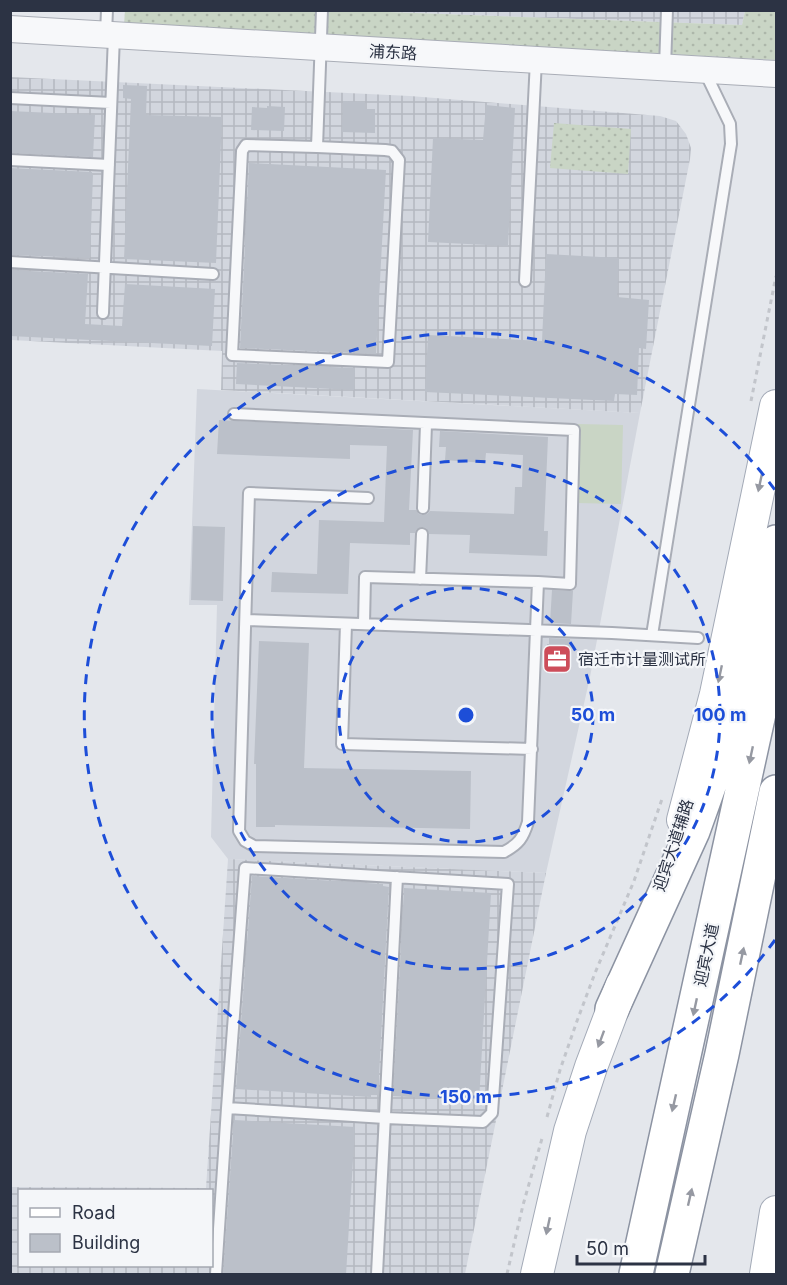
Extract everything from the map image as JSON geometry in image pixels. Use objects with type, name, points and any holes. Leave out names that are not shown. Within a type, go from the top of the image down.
[{"type":"highway","points":[[612,1010],[693,831],[733,719],[751,663],[777,542]]},
{"type":"highway","name":"迎宾大道","points":[[636,1275],[777,636]]},
{"type":"highway","points":[[672,1275],[722,1054],[777,792]]},
{"type":"main road","name":"迎宾大道辅路","points":[[537,1275],[570,1131],[612,1010],[667,870],[684,817],[716,694],[764,405]]},
{"type":"main road","points":[[766,1275],[777,1212]]},
{"type":"street","name":"浦东路","points":[[10,29],[109,27],[321,47],[777,74]]},
{"type":"lane","points":[[317,147],[322,10]]},
{"type":"lane","points":[[664,68],[667,10]]},
{"type":"lane","points":[[103,313],[111,103],[109,27]]},
{"type":"lane","points":[[525,281],[536,60]]},
{"type":"lane","points":[[652,635],[732,144],[730,124],[704,70]]},
{"type":"lane","points":[[10,98],[111,103]]},
{"type":"lane","points":[[246,145],[317,147],[385,150],[392,152],[399,160],[388,362],[232,355],[242,151],[246,145]]},
{"type":"lane","points":[[10,160],[109,165]]},
{"type":"lane","points":[[10,262],[213,274]]},
{"type":"lane","points":[[234,414],[574,430],[570,584],[365,577],[364,624]]},
{"type":"lane","points":[[423,508],[426,424]]},
{"type":"lane","points":[[368,498],[249,493],[239,831],[245,840],[254,846],[504,852],[516,846],[525,833],[528,822],[538,582]]},
{"type":"lane","points":[[420,579],[422,534]]},
{"type":"lane","points":[[246,620],[699,638]]},
{"type":"lane","points":[[346,624],[342,744],[532,749]]},
{"type":"lane","points":[[216,1275],[227,1108],[245,868],[507,884],[492,1113],[483,1122],[227,1108]]},
{"type":"lane","points":[[377,1275],[397,877]]},
{"type":"path","points":[[764,405],[777,276]]},
{"type":"path","points":[[507,1275],[523,1205],[560,1070],[591,983],[634,881],[665,789]]},
{"type":"shaded area","points":[[361,11],[745,11],[742,25]]},
{"type":"shaded area","points":[[10,77],[410,96],[660,116],[676,121],[686,134],[691,148],[690,159],[640,413],[221,390],[222,351],[11,340]]},
{"type":"shaded area","points":[[197,389],[640,413],[590,677],[546,873],[228,859],[211,837],[217,605],[189,605]]},
{"type":"shaded area","points":[[228,859],[546,873],[465,1274],[11,1274],[11,1187],[206,1188]]},
{"type":"green space","points":[[125,10],[361,11],[742,25],[745,11],[776,11],[776,60],[124,25]]},
{"type":"green space","points":[[554,123],[631,129],[628,174],[550,168]]},
{"type":"green space","points":[[578,424],[623,425],[621,504],[577,503]]},
{"type":"building","points":[[123,85],[147,86],[146,115],[222,117],[216,263],[124,259],[131,99],[123,98]]},
{"type":"building","points":[[343,101],[365,102],[365,109],[375,109],[375,133],[342,132]]},
{"type":"building","points":[[486,105],[515,108],[508,246],[428,242],[433,138],[483,140]]},
{"type":"building","points":[[267,106],[285,107],[284,131],[251,130],[252,107],[267,108]]},
{"type":"building","points":[[10,111],[95,115],[93,157],[10,153]]},
{"type":"building","points":[[249,163],[386,170],[376,354],[240,348]]},
{"type":"building","points":[[10,168],[92,172],[90,258],[10,255]]},
{"type":"building","points":[[546,254],[619,258],[617,297],[649,300],[646,349],[639,348],[637,395],[615,394],[614,401],[425,392],[428,335],[542,341]]},
{"type":"building","points":[[10,270],[88,274],[85,324],[122,326],[125,284],[215,289],[212,346],[10,336]]},
{"type":"building","points":[[237,363],[355,368],[354,390],[236,384]]},
{"type":"building","points":[[219,420],[413,430],[409,510],[416,510],[422,515],[430,511],[514,514],[515,487],[522,487],[523,455],[486,453],[485,463],[445,460],[446,447],[439,447],[440,431],[548,437],[544,531],[548,531],[547,556],[469,553],[470,535],[429,534],[426,528],[422,527],[415,533],[410,533],[410,545],[350,543],[348,594],[271,592],[272,572],[317,574],[319,520],[384,522],[387,446],[350,445],[350,459],[217,454]]},
{"type":"building","points":[[193,526],[225,527],[223,601],[191,600]]},
{"type":"building","points":[[552,590],[573,591],[571,624],[550,623]]},
{"type":"building","points":[[549,638],[570,639],[569,672],[546,671]]},
{"type":"building","points":[[259,641],[309,643],[304,768],[471,771],[470,829],[275,825],[275,827],[256,827],[256,764],[254,764]]},
{"type":"building","points":[[252,876],[383,884],[389,887],[378,1095],[371,1095],[371,1097],[236,1089]]},
{"type":"building","points":[[404,888],[491,893],[479,1101],[393,1096]]},
{"type":"building","points":[[234,1120],[355,1127],[346,1275],[223,1275]]},
{"type":"place","name":"宿迁市计量测试所","points":[[557,659]]}]
